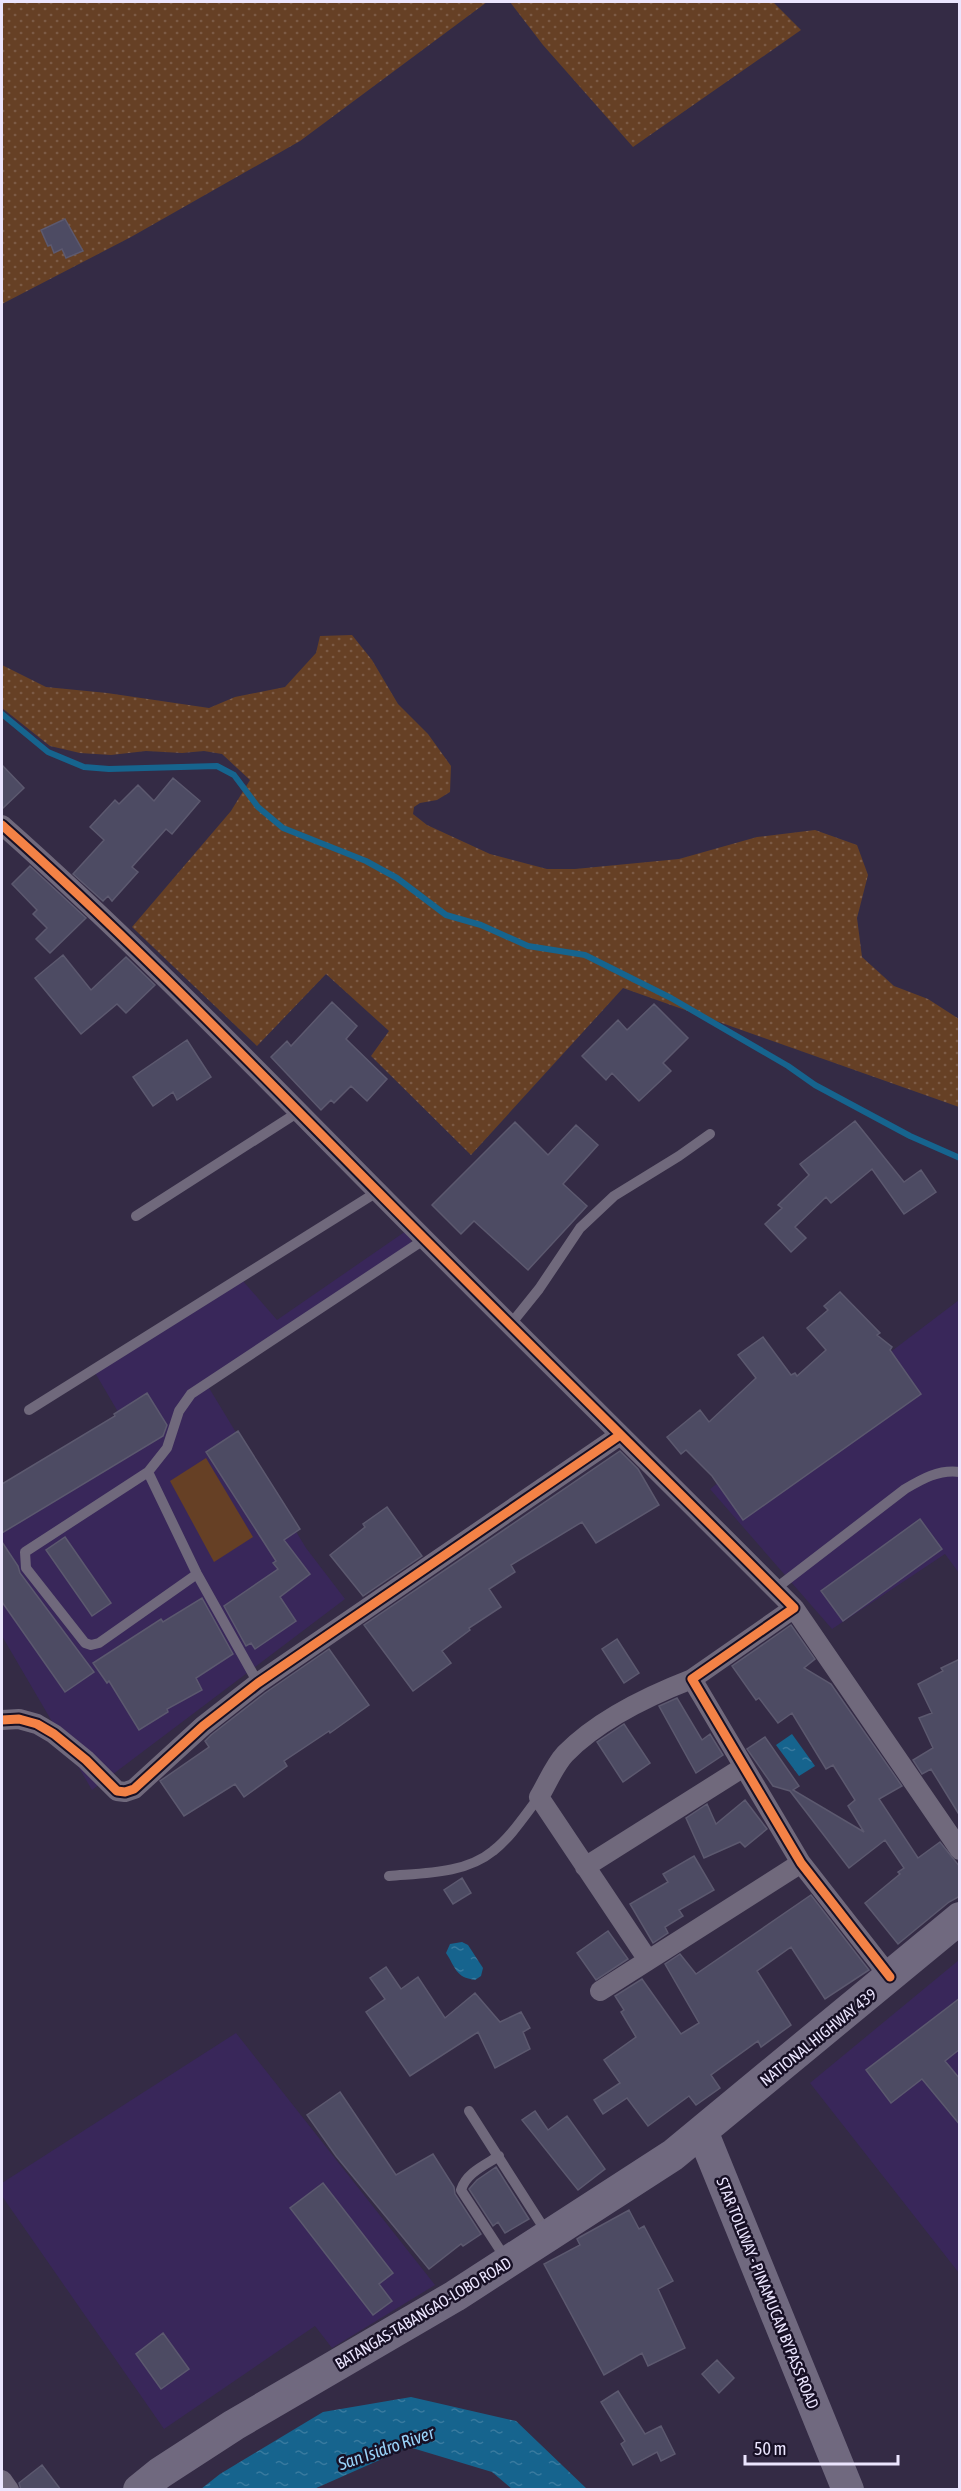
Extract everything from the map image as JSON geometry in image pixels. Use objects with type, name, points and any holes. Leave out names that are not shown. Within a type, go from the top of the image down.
[{"type":"main road","name":"NATIONAL HIGHWAY 439","points":[[702,2131],[960,1918]]},
{"type":"main road","name":"BATANGAS-TABANGAO-LOBO ROAD","points":[[139,2490],[160,2473],[234,2425],[455,2296],[673,2155],[702,2131]]},
{"type":"main road","name":"STAR TOLLWAY - PINAMUCAN BYPASS ROAD","points":[[702,2131],[848,2490]]},
{"type":"street","points":[[2,825],[69,885],[300,1111],[377,1192],[794,1608],[960,1850]]},
{"type":"street","points":[[2,1720],[19,1719],[37,1724],[78,1753],[117,1791],[125,1792],[134,1789],[203,1726],[258,1683],[620,1435]]},
{"type":"street","points":[[648,1960],[539,1797],[564,1755],[600,1726],[659,1692],[692,1679],[794,1608]]},
{"type":"street","points":[[692,1679],[742,1768],[801,1863],[890,1977]]},
{"type":"street","points":[[585,1867],[742,1768]]},
{"type":"street","points":[[600,1991],[801,1863]]},
{"type":"street","points":[[2,2480],[9,2490]]},
{"type":"lane","points":[[136,1216],[300,1111]]},
{"type":"lane","points":[[510,1325],[539,1289],[580,1228],[614,1196],[710,1134]]},
{"type":"lane","points":[[29,1410],[377,1192]]},
{"type":"lane","points":[[197,1574],[99,1643],[91,1645],[85,1643],[26,1568],[25,1552],[148,1472],[168,1448],[179,1411],[191,1394],[425,1239]]},
{"type":"lane","points":[[775,1588],[905,1489],[926,1476],[952,1471],[960,1472]]},
{"type":"lane","points":[[148,1472],[197,1574],[258,1683]]},
{"type":"lane","points":[[389,1876],[443,1871],[473,1862],[493,1852],[539,1797]]},
{"type":"lane","points":[[469,2111],[548,2235]]},
{"type":"lane","points":[[499,2156],[470,2175],[463,2183],[461,2190],[508,2262]]},
{"type":"shaded area","points":[[2,2],[487,2],[300,141],[131,237],[2,304]]},
{"type":"shaded area","points":[[510,2],[773,2],[801,30],[633,147],[543,45]]},
{"type":"shaded area","points":[[352,635],[372,660],[398,704],[428,734],[451,766],[450,792],[437,800],[420,803],[414,807],[413,814],[427,825],[490,854],[547,869],[575,869],[679,859],[757,837],[815,830],[857,845],[868,875],[857,918],[862,957],[894,986],[928,999],[959,1019],[959,1107],[623,988],[471,1155],[371,1056],[389,1031],[326,974],[257,1046],[132,927],[231,811],[250,780],[222,754],[204,751],[182,753],[146,751],[111,755],[80,753],[50,746],[2,708],[2,665],[46,687],[107,693],[209,708],[235,697],[285,687],[316,653],[320,636]]},
{"type":"shaded area","points":[[406,1231],[416,1249],[206,1383],[306,1548],[345,1599],[92,1790],[2,1636],[2,1487],[121,1417],[94,1371],[243,1281],[277,1320]]},
{"type":"shaded area","points":[[959,1300],[959,1573],[945,1554],[832,1629],[710,1489]]},
{"type":"shaded area","points":[[206,1458],[253,1537],[214,1562],[170,1481]]},
{"type":"shaded area","points":[[959,1960],[959,2273],[810,2083]]},
{"type":"shaded area","points":[[236,2033],[435,2285],[332,2348],[315,2326],[164,2429],[2,2196],[2,2183]]},
{"type":"water","points":[[792,1734],[815,1766],[799,1776],[776,1745]]},
{"type":"water","points":[[462,1942],[468,1945],[483,1968],[481,1976],[475,1980],[463,1977],[446,1953],[450,1944]]},
{"type":"water","name":"San Isidro River","points":[[411,2397],[516,2421],[587,2489],[512,2489],[492,2472],[409,2447],[314,2489],[201,2489],[220,2474],[323,2412]]},
{"type":"building","points":[[65,219],[83,251],[66,258],[62,249],[54,253],[41,230]]},
{"type":"building","points":[[2,765],[24,788],[2,809]]},
{"type":"building","points":[[173,778],[200,801],[172,834],[166,829],[132,867],[138,872],[112,901],[108,896],[103,901],[73,874],[104,840],[90,827],[115,800],[119,804],[138,785],[154,801]]},
{"type":"building","points":[[30,866],[86,918],[50,953],[36,939],[47,928],[33,914],[37,910],[12,884]]},
{"type":"building","points":[[63,955],[91,990],[126,957],[155,985],[126,1013],[117,1004],[81,1034],[35,978]]},
{"type":"building","points":[[332,1002],[357,1026],[346,1039],[387,1079],[367,1101],[351,1086],[334,1103],[331,1100],[321,1110],[271,1057],[287,1041],[291,1046]]},
{"type":"building","points":[[654,1004],[688,1038],[663,1063],[671,1071],[639,1101],[612,1073],[606,1080],[582,1056],[618,1020],[627,1030]]},
{"type":"building","points":[[187,1040],[211,1077],[177,1100],[173,1092],[153,1106],[133,1077]]},
{"type":"building","points":[[855,1121],[904,1182],[921,1170],[936,1192],[904,1214],[872,1169],[831,1203],[826,1197],[795,1227],[806,1238],[791,1252],[765,1224],[782,1208],[778,1205],[809,1175],[800,1164]]},
{"type":"building","points":[[515,1122],[548,1155],[576,1125],[598,1145],[563,1184],[587,1206],[528,1270],[474,1221],[461,1234],[432,1205]]},
{"type":"building","points":[[840,1292],[880,1333],[877,1335],[892,1347],[890,1350],[921,1394],[743,1520],[712,1476],[686,1450],[681,1454],[667,1437],[700,1410],[709,1422],[756,1378],[738,1355],[763,1337],[791,1375],[795,1373],[797,1376],[826,1350],[807,1328],[828,1310],[824,1306]]},
{"type":"building","points":[[147,1393],[167,1425],[163,1436],[2,1533],[2,1484],[115,1416],[114,1414]]},
{"type":"building","points":[[238,1431],[300,1529],[284,1540],[310,1574],[280,1597],[296,1621],[255,1649],[251,1643],[246,1646],[224,1606],[278,1569],[273,1563],[276,1561],[206,1452]]},
{"type":"building","points":[[620,1451],[638,1469],[659,1505],[596,1543],[582,1522],[511,1565],[515,1572],[489,1589],[501,1607],[469,1628],[470,1630],[442,1651],[451,1663],[413,1691],[364,1625]]},
{"type":"building","points":[[387,1507],[422,1556],[363,1596],[330,1555],[365,1527],[363,1524]]},
{"type":"building","points":[[920,1519],[942,1549],[843,1621],[821,1591]]},
{"type":"building","points":[[65,1537],[111,1603],[92,1616],[46,1550]]},
{"type":"building","points":[[2,1542],[20,1573],[94,1672],[65,1692],[2,1602]]},
{"type":"building","points":[[202,1598],[233,1654],[196,1678],[202,1690],[167,1709],[168,1712],[139,1730],[109,1681],[107,1683],[93,1663],[161,1619],[163,1622]]},
{"type":"building","points":[[791,1625],[815,1659],[804,1668],[831,1684],[902,1786],[879,1799],[918,1858],[940,1842],[960,1867],[960,1896],[949,1902],[898,1944],[865,1903],[904,1868],[885,1840],[849,1868],[790,1791],[773,1786],[747,1749],[765,1737],[799,1786],[793,1790],[864,1832],[848,1806],[855,1800],[833,1765],[826,1769],[792,1713],[778,1723],[759,1698],[756,1700],[732,1666]]},
{"type":"building","points":[[617,1639],[639,1673],[624,1683],[602,1649]]},
{"type":"building","points":[[329,1649],[369,1705],[330,1733],[329,1731],[284,1761],[287,1766],[244,1797],[235,1784],[184,1816],[160,1781],[209,1747],[205,1741],[211,1735],[265,1693]]},
{"type":"building","points":[[960,1659],[960,1816],[931,1769],[922,1774],[913,1760],[933,1748],[919,1718],[932,1713],[918,1684],[943,1671],[941,1668]]},
{"type":"building","points":[[677,1698],[702,1740],[710,1734],[723,1755],[696,1773],[659,1706]]},
{"type":"building","points":[[624,1724],[650,1763],[623,1782],[597,1742]]},
{"type":"building","points":[[745,1800],[767,1829],[745,1847],[740,1842],[704,1858],[686,1818],[707,1804],[716,1824]]},
{"type":"building","points":[[694,1856],[714,1890],[679,1910],[683,1916],[665,1927],[668,1933],[653,1943],[630,1904],[668,1882],[663,1874]]},
{"type":"building","points":[[462,1878],[471,1893],[453,1904],[444,1890]]},
{"type":"building","points":[[811,1895],[869,1970],[825,1999],[791,1947],[757,1971],[791,2025],[761,2047],[758,2041],[711,2075],[720,2088],[696,2105],[689,2096],[648,2126],[627,2098],[603,2114],[594,2100],[620,2083],[604,2060],[636,2037],[621,2012],[624,2010],[615,1996],[642,1979],[681,2034],[699,2023],[665,1964],[680,1954],[696,1974]]},
{"type":"building","points":[[608,1931],[628,1959],[596,1980],[577,1953]]},
{"type":"building","points":[[386,1967],[401,1989],[418,1977],[445,2018],[475,1993],[500,2022],[521,2012],[530,2028],[523,2032],[530,2049],[495,2068],[478,2032],[410,2076],[366,2012],[385,1999],[370,1978]]},
{"type":"building","points":[[960,1998],[960,2049],[945,2061],[960,2079],[960,2125],[922,2079],[891,2103],[866,2070]]},
{"type":"building","points":[[340,2092],[396,2175],[433,2154],[481,2234],[463,2246],[461,2244],[429,2269],[336,2156],[307,2115]]},
{"type":"building","points":[[535,2111],[548,2130],[567,2116],[605,2169],[578,2190],[522,2120]]},
{"type":"building","points":[[496,2167],[529,2219],[505,2233],[498,2222],[493,2226],[469,2189],[477,2180]]},
{"type":"building","points":[[323,2183],[393,2273],[379,2284],[392,2301],[373,2315],[290,2208]]},
{"type":"building","points":[[629,2210],[639,2229],[644,2226],[673,2281],[658,2289],[685,2348],[648,2366],[642,2353],[604,2375],[544,2264],[580,2245],[577,2239],[580,2237]]},
{"type":"building","points":[[163,2333],[189,2369],[161,2389],[136,2354]]},
{"type":"building","points":[[717,2360],[734,2378],[719,2393],[702,2374]]},
{"type":"building","points":[[618,2391],[645,2434],[661,2426],[675,2454],[661,2461],[657,2452],[633,2465],[621,2444],[625,2441],[601,2402]]},
{"type":"building","points":[[42,2465],[61,2490],[21,2490],[19,2483]]},
{"type":"waterway","points":[[2,714],[48,752],[84,767],[109,769],[217,766],[234,775],[258,807],[283,828],[366,861],[397,878],[446,915],[481,925],[528,946],[585,955],[671,998],[788,1066],[815,1085],[910,1136],[960,1158]]},
{"type":"cycle path","points":[[2,825],[99,914],[193,1006],[794,1608],[692,1679],[801,1863],[890,1977]]},
{"type":"cycle path","points":[[2,1720],[19,1719],[37,1724],[54,1734],[86,1760],[117,1791],[125,1792],[134,1789],[203,1726],[258,1683],[620,1435]]}]
